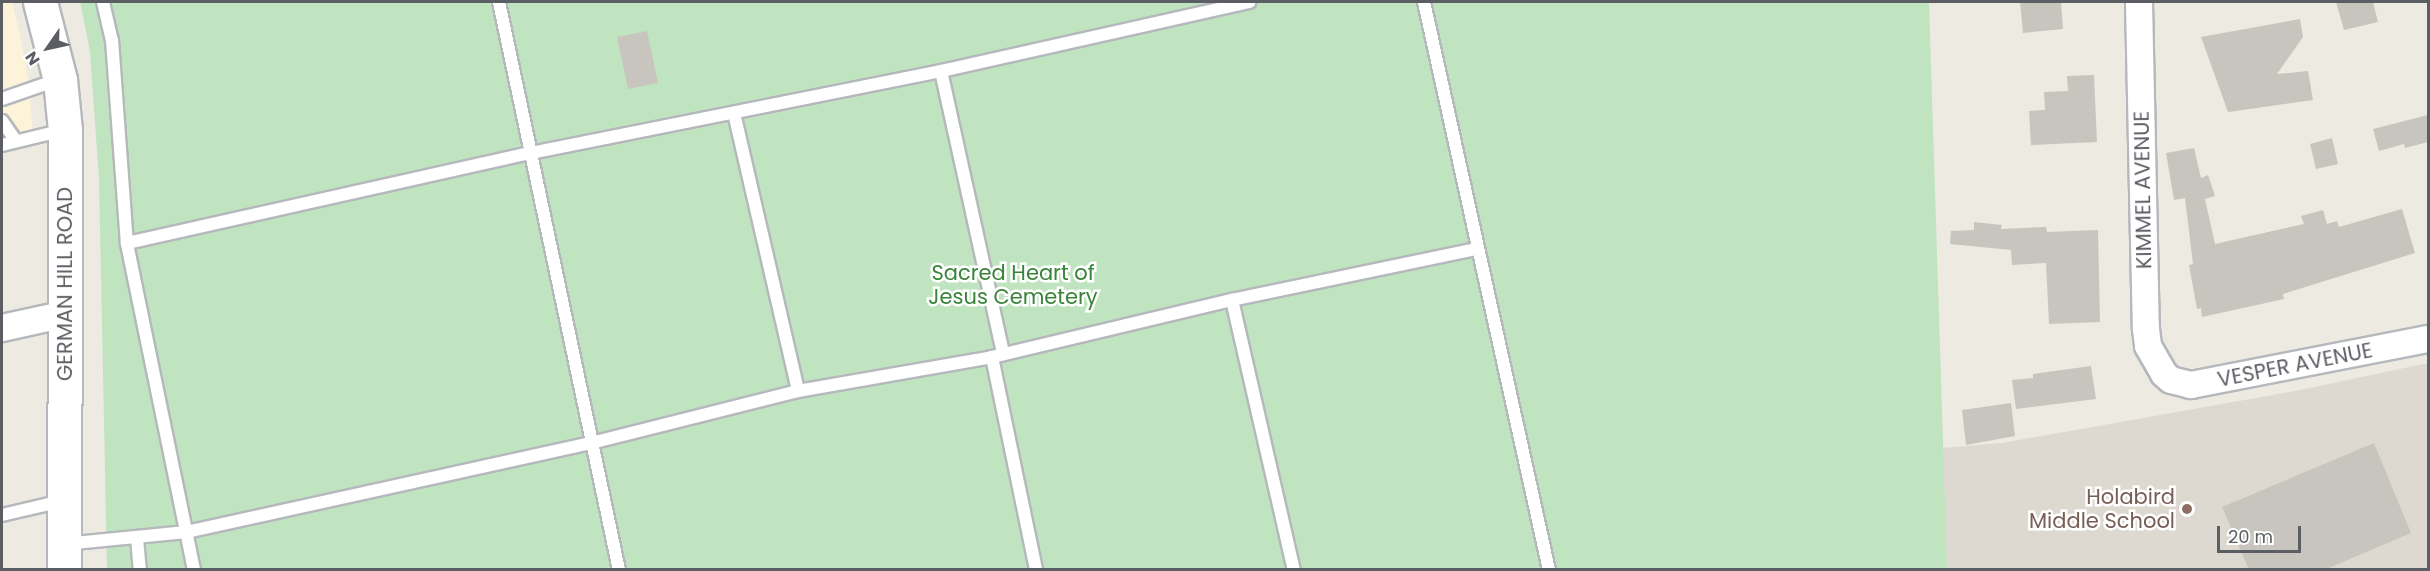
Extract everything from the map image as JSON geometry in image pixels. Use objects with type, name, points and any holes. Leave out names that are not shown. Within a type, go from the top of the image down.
[{"type":"street","name":"GERMAN HILL ROAD","points":[[40,2],[60,80],[65,130],[64,557]]},
{"type":"street","name":"KIMMEL AVENUE","points":[[2139,2],[2146,329],[2148,346],[2164,374]]},
{"type":"street","points":[[2,328],[66,314]]},
{"type":"street","name":"VESPER AVENUE","points":[[2164,374],[2171,380],[2191,385],[2428,339]]},
{"type":"lane","points":[[103,2],[112,40],[127,243],[194,570]]},
{"type":"lane","points":[[499,2],[619,570]]},
{"type":"lane","points":[[127,243],[531,153],[941,71],[1249,2]]},
{"type":"lane","points":[[1424,2],[1549,570]]},
{"type":"lane","points":[[941,71],[998,356],[1036,570]]},
{"type":"lane","points":[[2,99],[60,80]]},
{"type":"lane","points":[[734,113],[798,391]]},
{"type":"lane","points":[[2,121],[16,141]]},
{"type":"lane","points":[[2,145],[65,130]]},
{"type":"lane","points":[[64,557],[137,538],[186,532],[591,443],[798,391],[998,356],[1232,300],[1477,249]]},
{"type":"lane","points":[[1232,300],[1294,570]]},
{"type":"lane","points":[[2,515],[63,501]]},
{"type":"lane","points":[[137,538],[140,570]]},
{"type":"shaded area","points":[[2,2],[12,2],[20,34],[29,84],[33,135],[2,142]]},
{"type":"shaded area","name":"Holabird Middle School","points":[[2428,363],[2428,569],[1947,569],[1942,448],[2002,443],[2300,390]]},
{"type":"green space","name":"Sacred Heart of Jesus Cemetery","points":[[80,2],[1929,2],[1947,569],[107,569],[99,179],[90,52]]},
{"type":"building","points":[[2020,2],[2061,2],[2063,29],[2023,33]]},
{"type":"building","points":[[2336,2],[2373,2],[2378,22],[2344,30]]},
{"type":"building","points":[[2300,19],[2303,37],[2277,74],[2308,71],[2313,100],[2228,112],[2201,37]]},
{"type":"building","points":[[647,31],[658,83],[628,89],[617,37]]},
{"type":"building","points":[[2094,75],[2097,142],[2031,145],[2029,111],[2045,110],[2044,92],[2068,91],[2067,76]]},
{"type":"building","points":[[2428,115],[2428,142],[2405,148],[2404,144],[2379,151],[2373,129]]},
{"type":"building","points":[[2332,138],[2338,164],[2316,169],[2310,144]]},
{"type":"building","points":[[2194,148],[2201,178],[2208,175],[2215,196],[2205,199],[2215,244],[2304,224],[2301,216],[2323,210],[2327,224],[2337,221],[2339,227],[2402,209],[2415,253],[2283,294],[2284,299],[2202,317],[2201,308],[2197,309],[2189,265],[2193,264],[2185,198],[2174,200],[2166,153]]},
{"type":"building","points":[[1974,222],[2002,225],[2001,229],[2046,227],[2047,232],[2098,230],[2100,322],[2049,324],[2046,263],[2012,265],[2011,250],[1950,244],[1951,231],[1974,230]]},
{"type":"building","points":[[2091,366],[2096,399],[2016,409],[2012,380],[2033,378],[2033,374]]},
{"type":"building","points":[[2011,403],[2015,436],[1966,445],[1962,410]]},
{"type":"building","points":[[2374,443],[2411,533],[2324,570],[2249,570],[2222,507]]},
{"type":"place","name":"Holabird Middle School","points":[[2187,509]]}]
